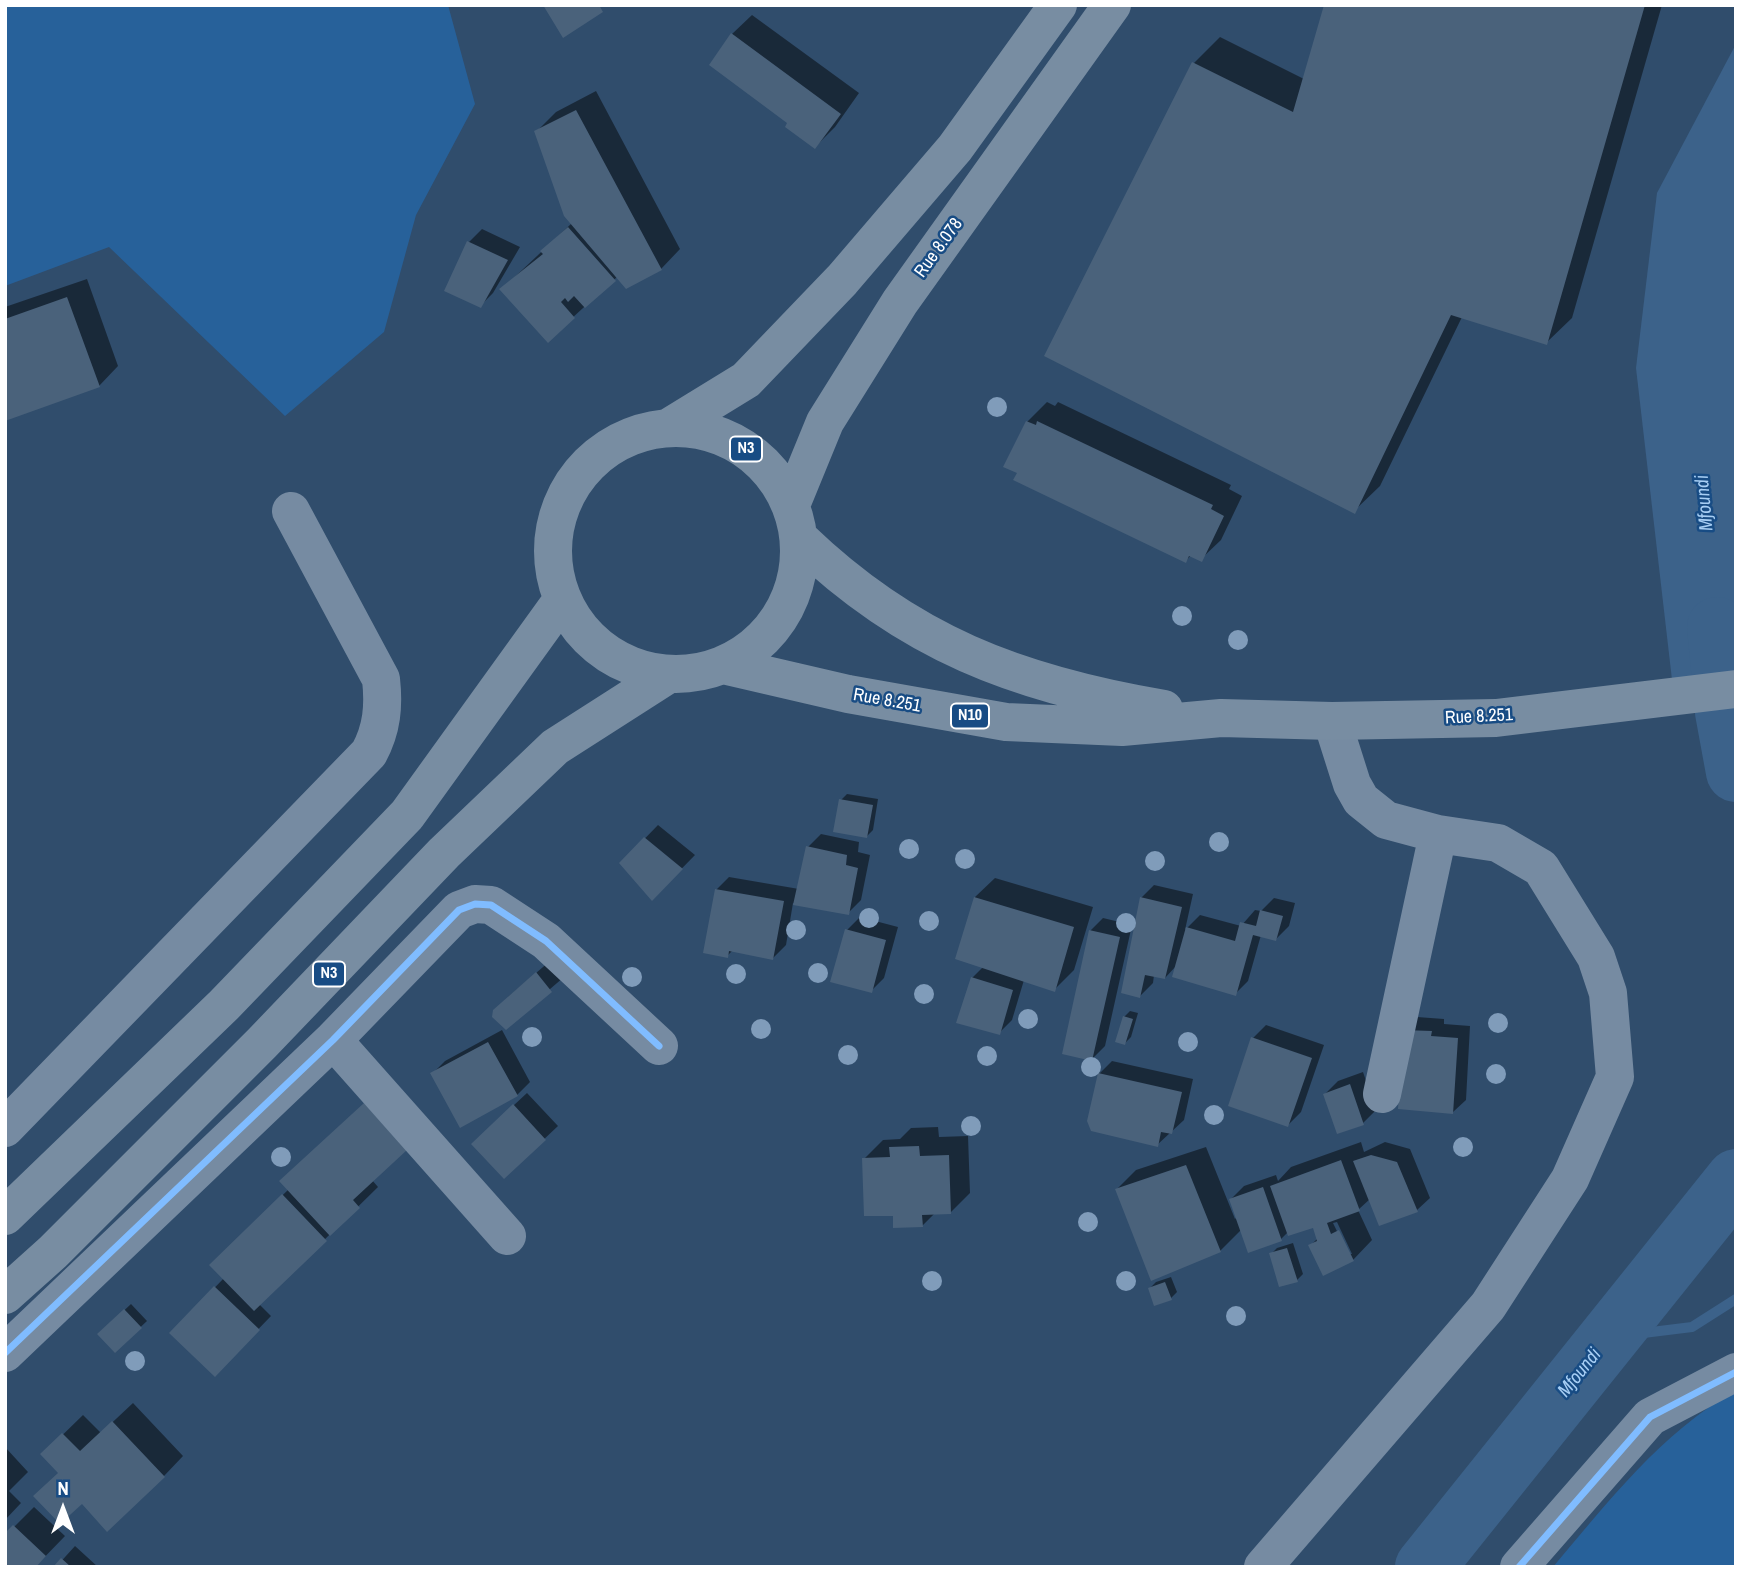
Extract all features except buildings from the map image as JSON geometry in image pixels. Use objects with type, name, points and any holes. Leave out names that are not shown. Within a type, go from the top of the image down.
[{"type":"highway","name":"N3","points":[[671,426],[746,380],[842,280],[955,148],[1058,5]]},
{"type":"highway","name":"Rue 8.078","points":[[795,522],[825,422],[900,302],[1112,5]]},
{"type":"highway","name":"N3","points":[[671,426],[714,433],[744,447],[768,468],[795,522],[797,578],[783,615],[757,645],[723,665],[696,673],[669,674],[636,668],[605,653],[580,629],[562,600],[552,560],[556,519],[573,481],[602,451],[640,432],[671,426]]},
{"type":"highway","name":"Rue 8.251","points":[[795,522],[837,575],[921,633],[1012,673],[1104,698],[1221,718]]},
{"type":"highway","points":[[5,1216],[224,1005],[407,815],[562,600]]},
{"type":"highway","name":"Rue 8.251","points":[[723,665],[848,694],[1006,722],[1122,727],[1221,718],[1332,721],[1496,718],[1736,689]]},
{"type":"highway","name":"N3","points":[[5,1295],[53,1252],[262,1043],[444,853],[555,747],[669,674]]},
{"type":"street","points":[[5,1128],[369,753],[380,733],[383,701],[381,679],[291,511]]},
{"type":"street","points":[[1262,1567],[1488,1306],[1570,1179],[1615,1077],[1608,993],[1596,957],[1541,868],[1498,843],[1438,834],[1386,820],[1361,800],[1352,784],[1332,721]]},
{"type":"street","points":[[1382,1094],[1438,834]]},
{"type":"street","points":[[5,1353],[332,1040],[459,910],[474,904],[491,905],[546,941],[659,1046]]},
{"type":"street","points":[[332,1040],[507,1236]]},
{"type":"street","points":[[262,1043],[291,1079]]},
{"type":"street","points":[[1519,1567],[1650,1417],[1736,1372]]},
{"type":"shaded area","points":[[5,5],[448,5],[475,104],[416,215],[384,332],[285,416],[109,247],[5,286]]},
{"type":"shaded area","points":[[1736,1390],[1736,1567],[1553,1567],[1637,1470],[1684,1427]]},
{"type":"water","points":[[1736,44],[1736,689],[1674,697],[1636,368],[1657,193]]},
{"type":"waterway","name":"Mfoundi","points":[[1717,627],[1725,712],[1736,772]]},
{"type":"waterway","name":"Mfoundi","points":[[1425,1567],[1736,1179]]},
{"type":"waterway","points":[[1611,1337],[1692,1327],[1736,1299]]},
{"type":"cycle path","points":[[5,1353],[333,1040],[459,910],[475,904],[491,905],[546,941],[659,1046]]},
{"type":"cycle path","points":[[1519,1567],[1650,1417],[1736,1372]]}]
